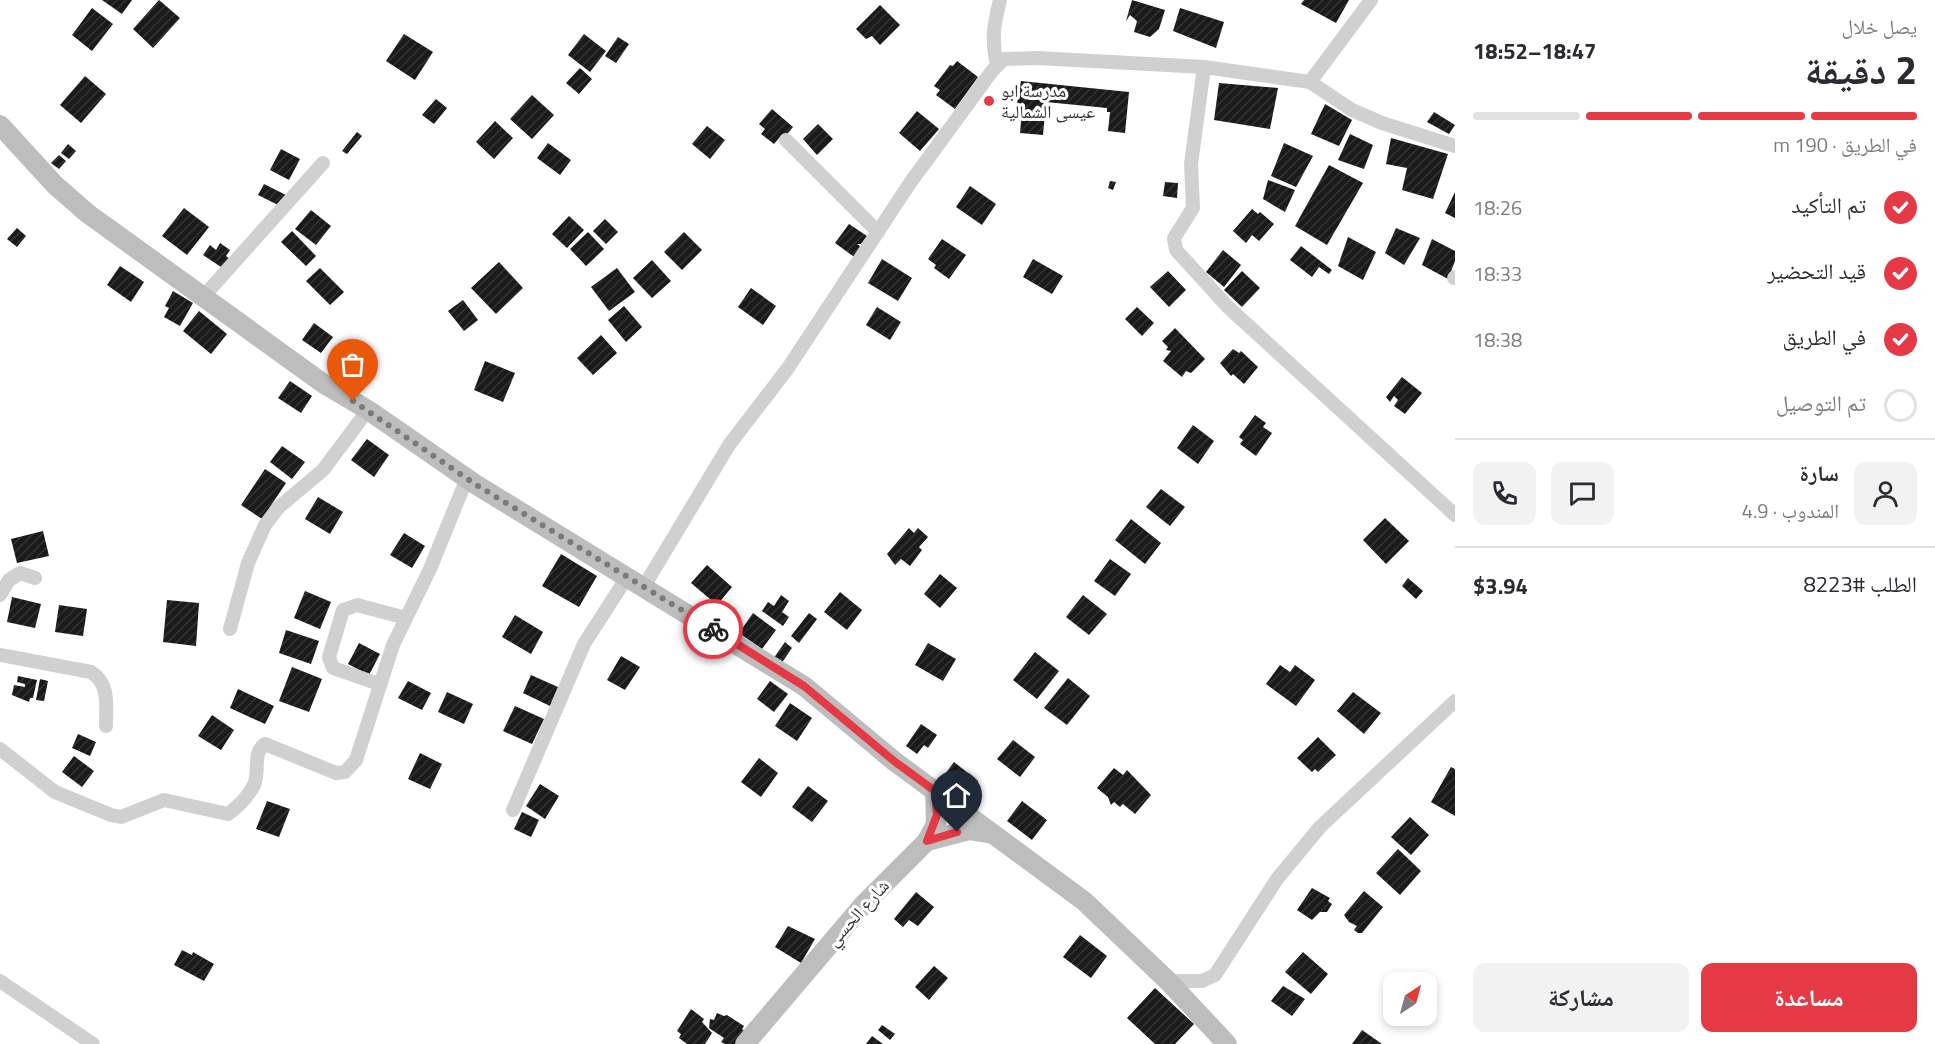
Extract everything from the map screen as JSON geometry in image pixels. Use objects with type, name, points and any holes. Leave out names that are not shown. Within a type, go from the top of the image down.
[{"type":"street","points":[[997,64],[992,43],[1000,0]]},
{"type":"street","points":[[1310,82],[1371,0]]},
{"type":"street","points":[[513,810],[584,644],[635,583],[729,445],[788,368],[910,183],[997,64],[1004,59],[1017,57],[1204,68],[1310,82],[1352,110],[1382,123],[1455,146]]},
{"type":"street","points":[[1204,68],[1191,164],[1193,208],[1174,238],[1176,250],[1228,307],[1455,515]]},
{"type":"street","points":[[0,125],[24,155],[87,213],[324,384],[368,410],[467,478],[804,686],[894,761],[1084,900],[1168,981],[1227,1044]]},
{"type":"street","points":[[786,140],[878,232]]},
{"type":"street","points":[[203,297],[323,163]]},
{"type":"street","points":[[230,629],[248,563],[265,525],[279,507],[323,470],[368,410]]},
{"type":"street","points":[[0,749],[55,792],[121,817],[164,800],[228,814],[240,805],[255,783],[257,757],[260,748],[265,744],[320,767],[345,772],[356,760],[367,733],[380,684],[467,478]]},
{"type":"street","points":[[0,595],[9,580],[20,573],[35,578]]},
{"type":"street","points":[[380,684],[333,669],[328,657],[344,610],[357,605],[406,618]]},
{"type":"street","points":[[0,655],[91,672],[101,678],[105,685],[106,726]]},
{"type":"street","points":[[1168,981],[1202,981],[1215,975],[1277,879],[1320,827],[1455,701]]},
{"type":"street","points":[[927,841],[937,815],[935,791]]},
{"type":"street","points":[[927,841],[969,830],[998,836]]},
{"type":"street","name":"شارع الحسي","points":[[746,1044],[864,904],[927,841]]},
{"type":"street","points":[[0,981],[93,1044]]},
{"type":"building","points":[[102,0],[132,0],[122,14]]},
{"type":"building","points":[[159,0],[180,18],[153,48],[133,29]]},
{"type":"building","points":[[1132,0],[1165,10],[1159,29],[1150,37],[1134,32],[1137,21],[1130,15],[1126,21]]},
{"type":"building","points":[[1304,0],[1349,0],[1336,23],[1301,4]]},
{"type":"building","points":[[880,5],[900,25],[880,45],[872,36],[866,39],[856,29]]},
{"type":"building","points":[[92,8],[113,24],[92,51],[72,35]]},
{"type":"building","points":[[1180,8],[1224,22],[1216,48],[1173,31]]},
{"type":"building","points":[[404,34],[433,52],[415,80],[386,61]]},
{"type":"building","points":[[584,34],[606,51],[590,72],[568,55]]},
{"type":"building","points":[[618,37],[629,44],[616,63],[605,56]]},
{"type":"building","points":[[957,61],[978,77],[955,109],[936,95],[940,90],[934,86],[950,65],[953,66]]},
{"type":"building","points":[[580,68],[592,79],[579,94],[566,83]]},
{"type":"building","points":[[85,76],[106,94],[81,123],[60,105]]},
{"type":"building","points":[[1021,81],[1129,92],[1125,133],[1108,131],[1110,112],[1107,112],[1107,108],[1046,102],[1043,135],[1020,133],[1022,110],[1016,109]]},
{"type":"building","points":[[1219,83],[1278,88],[1270,129],[1214,120]]},
{"type":"building","points":[[532,95],[554,115],[532,139],[510,119]]},
{"type":"building","points":[[436,99],[447,108],[434,124],[422,115]]},
{"type":"building","points":[[1325,104],[1352,120],[1339,146],[1311,134]]},
{"type":"building","points":[[772,109],[793,127],[784,138],[781,136],[774,144],[761,134],[765,129],[759,124]]},
{"type":"building","points":[[917,111],[939,129],[920,151],[899,133]]},
{"type":"building","points":[[1434,112],[1455,125],[1449,134],[1427,122]]},
{"type":"building","points":[[495,121],[513,138],[494,159],[476,142]]},
{"type":"building","points":[[818,124],[833,139],[817,155],[803,139]]},
{"type":"building","points":[[707,126],[725,140],[710,159],[692,144]]},
{"type":"building","points":[[357,132],[362,136],[347,154],[342,151]]},
{"type":"building","points":[[1350,134],[1373,145],[1364,169],[1338,160]]},
{"type":"building","points":[[1391,138],[1448,154],[1433,199],[1402,190],[1407,168],[1386,164]]},
{"type":"building","points":[[548,143],[571,160],[560,175],[537,158]]},
{"type":"building","points":[[1284,143],[1313,156],[1296,187],[1271,176]]},
{"type":"building","points":[[68,144],[76,151],[69,159],[61,153]]},
{"type":"building","points":[[281,149],[300,159],[289,180],[270,170]]},
{"type":"building","points":[[59,155],[66,161],[59,169],[51,163]]},
{"type":"building","points":[[1329,165],[1363,183],[1327,245],[1295,226]]},
{"type":"building","points":[[1268,180],[1295,190],[1285,212],[1263,199]]},
{"type":"building","points":[[1110,181],[1116,182],[1113,190],[1108,188]]},
{"type":"building","points":[[1165,182],[1178,183],[1177,198],[1163,196]]},
{"type":"building","points":[[264,184],[286,195],[280,206],[258,195]]},
{"type":"building","points":[[970,186],[996,204],[982,225],[956,207]]},
{"type":"building","points":[[1455,192],[1455,218],[1445,213]]},
{"type":"building","points":[[184,208],[209,227],[187,255],[162,236]]},
{"type":"building","points":[[1252,209],[1258,214],[1260,212],[1274,224],[1259,241],[1252,235],[1246,243],[1233,231]]},
{"type":"building","points":[[311,210],[331,226],[316,245],[295,229]]},
{"type":"building","points":[[569,216],[584,230],[567,248],[552,234]]},
{"type":"building","points":[[605,219],[618,232],[606,244],[593,231]]},
{"type":"building","points":[[849,224],[867,236],[861,244],[857,244],[864,249],[857,259],[835,243]]},
{"type":"building","points":[[17,228],[26,236],[17,247],[7,239]]},
{"type":"building","points":[[1396,228],[1420,238],[1404,265],[1385,253]]},
{"type":"building","points":[[292,231],[316,256],[306,266],[281,242]]},
{"type":"building","points":[[588,232],[604,249],[586,266],[570,249]]},
{"type":"building","points":[[684,232],[702,250],[682,270],[664,252]]},
{"type":"building","points":[[1348,237],[1376,252],[1363,280],[1338,266]]},
{"type":"building","points":[[942,239],[966,255],[949,279],[934,268],[936,265],[928,259]]},
{"type":"building","points":[[1432,239],[1455,251],[1455,261],[1448,279],[1422,265]]},
{"type":"building","points":[[220,243],[230,250],[226,256],[231,260],[224,269],[203,255],[210,245],[216,250]]},
{"type":"building","points":[[1301,246],[1332,270],[1329,274],[1319,267],[1312,277],[1290,260]]},
{"type":"building","points":[[1223,250],[1241,265],[1224,287],[1206,272]]},
{"type":"building","points":[[882,259],[912,278],[898,301],[868,283]]},
{"type":"building","points":[[1033,259],[1063,276],[1052,294],[1023,277]]},
{"type":"building","points":[[652,260],[671,281],[652,298],[633,278]]},
{"type":"building","points":[[499,262],[523,288],[496,314],[471,288]]},
{"type":"building","points":[[120,266],[144,282],[131,302],[107,285]]},
{"type":"building","points":[[320,268],[344,292],[330,305],[306,281]]},
{"type":"building","points":[[617,268],[635,292],[609,311],[591,287]]},
{"type":"building","points":[[1168,271],[1186,290],[1169,307],[1150,287]]},
{"type":"building","points":[[1242,271],[1260,288],[1242,307],[1224,290]]},
{"type":"building","points":[[751,288],[776,306],[763,325],[738,307]]},
{"type":"building","points":[[173,291],[193,303],[180,326],[164,317],[169,308],[165,306]]},
{"type":"building","points":[[463,300],[478,320],[464,331],[448,311]]},
{"type":"building","points":[[624,306],[642,327],[626,342],[608,320]]},
{"type":"building","points":[[877,307],[901,322],[890,340],[866,325]]},
{"type":"building","points":[[1137,307],[1154,323],[1142,336],[1125,319]]},
{"type":"building","points":[[199,311],[227,334],[211,354],[183,331]]},
{"type":"building","points":[[314,323],[333,337],[321,353],[302,340]]},
{"type":"building","points":[[1175,328],[1205,359],[1191,373],[1186,371],[1182,377],[1163,361],[1171,351],[1166,350],[1168,347],[1162,341]]},
{"type":"building","points":[[601,335],[617,353],[593,375],[577,358]]},
{"type":"building","points":[[1233,349],[1239,353],[1241,351],[1258,367],[1244,384],[1233,374],[1231,376],[1220,363]]},
{"type":"building","points":[[485,361],[515,373],[503,402],[474,390]]},
{"type":"building","points":[[1402,377],[1422,393],[1405,414],[1394,406],[1398,400],[1394,396],[1390,402],[1386,397]]},
{"type":"building","points":[[290,381],[312,396],[301,413],[278,398]]},
{"type":"building","points":[[1255,415],[1266,423],[1263,427],[1272,433],[1256,456],[1240,444],[1243,440],[1239,437]]},
{"type":"building","points":[[1193,425],[1214,441],[1198,464],[1177,448]]},
{"type":"building","points":[[367,439],[389,455],[374,477],[351,460]]},
{"type":"building","points":[[282,446],[305,462],[292,479],[270,462]]},
{"type":"building","points":[[265,469],[286,483],[262,519],[241,505]]},
{"type":"building","points":[[1161,489],[1185,507],[1170,526],[1146,507]]},
{"type":"building","points":[[318,497],[343,512],[330,534],[305,519]]},
{"type":"building","points":[[1385,518],[1409,541],[1386,564],[1363,540]]},
{"type":"building","points":[[1131,519],[1161,543],[1145,564],[1115,540]]},
{"type":"building","points":[[909,528],[914,533],[918,528],[928,537],[919,547],[922,550],[910,566],[901,559],[895,565],[887,554]]},
{"type":"building","points":[[43,531],[49,556],[17,563],[11,539]]},
{"type":"building","points":[[404,533],[425,546],[412,568],[390,555]]},
{"type":"building","points":[[561,554],[597,576],[579,607],[542,586]]},
{"type":"building","points":[[1110,559],[1131,574],[1115,596],[1094,581]]},
{"type":"building","points":[[707,565],[732,587],[717,605],[691,583]]},
{"type":"building","points":[[940,574],[957,588],[940,608],[924,594]]},
{"type":"building","points":[[1408,578],[1423,591],[1416,599],[1402,586]]},
{"type":"building","points":[[305,591],[331,602],[320,629],[294,618]]},
{"type":"building","points":[[840,592],[862,610],[847,630],[824,612]]},
{"type":"building","points":[[781,595],[789,601],[782,612],[789,617],[783,626],[762,611],[768,602],[774,606]]},
{"type":"building","points":[[1083,595],[1107,614],[1089,635],[1066,617]]},
{"type":"building","points":[[12,597],[41,604],[35,628],[7,622]]},
{"type":"building","points":[[167,600],[199,603],[196,646],[163,642]]},
{"type":"building","points":[[59,605],[87,609],[83,636],[55,632]]},
{"type":"building","points":[[721,612],[736,623],[729,633],[714,622]]},
{"type":"building","points":[[753,613],[776,630],[762,649],[739,633]]},
{"type":"building","points":[[809,613],[817,619],[799,643],[791,636]]},
{"type":"building","points":[[515,615],[543,632],[531,654],[502,637]]},
{"type":"building","points":[[286,630],[319,641],[311,664],[279,653]]},
{"type":"building","points":[[785,642],[792,648],[781,664],[773,659]]},
{"type":"building","points":[[359,643],[380,654],[369,675],[348,664]]},
{"type":"building","points":[[928,643],[956,659],[943,681],[915,665]]},
{"type":"building","points":[[1035,652],[1059,671],[1037,699],[1013,680]]},
{"type":"building","points":[[621,656],[640,667],[625,690],[607,680]]},
{"type":"building","points":[[1280,665],[1290,672],[1295,665],[1315,680],[1296,706],[1266,684]]},
{"type":"building","points":[[292,667],[322,679],[309,712],[279,701]]},
{"type":"building","points":[[531,675],[558,687],[550,706],[523,693]]},
{"type":"building","points":[[18,676],[37,680],[33,698],[30,698],[29,702],[12,695],[14,685],[25,687],[25,684],[17,682]]},
{"type":"building","points":[[1068,678],[1090,696],[1067,725],[1044,708]]},
{"type":"building","points":[[40,679],[48,681],[44,701],[36,700]]},
{"type":"building","points":[[408,681],[431,693],[422,710],[398,698]]},
{"type":"building","points":[[770,681],[788,694],[774,712],[757,699]]},
{"type":"building","points":[[238,689],[274,706],[265,724],[230,708]]},
{"type":"building","points":[[447,692],[473,704],[464,724],[438,712]]},
{"type":"building","points":[[1353,692],[1381,713],[1364,734],[1337,711]]},
{"type":"building","points":[[790,703],[812,718],[797,741],[775,726]]},
{"type":"building","points":[[515,706],[544,719],[532,744],[503,731]]},
{"type":"building","points":[[212,715],[234,730],[221,750],[198,736]]},
{"type":"building","points":[[921,724],[937,735],[928,748],[924,745],[917,754],[906,746]]},
{"type":"building","points":[[78,734],[96,742],[90,756],[72,748]]},
{"type":"building","points":[[1318,737],[1336,755],[1318,772],[1315,769],[1312,772],[1297,758]]},
{"type":"building","points":[[1013,740],[1035,757],[1020,777],[997,759]]},
{"type":"building","points":[[420,753],[442,764],[430,789],[408,779]]},
{"type":"building","points":[[74,756],[94,771],[82,787],[62,772]]},
{"type":"building","points":[[759,758],[778,773],[761,797],[741,782]]},
{"type":"building","points":[[954,762],[978,781],[964,800],[940,781]]},
{"type":"building","points":[[1451,767],[1455,769],[1455,816],[1431,802]]},
{"type":"building","points":[[1114,768],[1123,775],[1127,770],[1151,795],[1135,814],[1123,804],[1120,807],[1114,802],[1111,805],[1108,797],[1097,788]]},
{"type":"building","points":[[540,784],[559,796],[545,819],[526,806]]},
{"type":"building","points":[[808,786],[828,801],[812,822],[792,807]]},
{"type":"building","points":[[267,801],[290,809],[279,837],[256,829]]},
{"type":"building","points":[[1022,801],[1047,820],[1032,840],[1007,821]]},
{"type":"building","points":[[522,812],[539,820],[531,837],[514,829]]},
{"type":"building","points":[[1410,817],[1429,835],[1411,855],[1391,837]]},
{"type":"building","points":[[1398,849],[1421,871],[1400,895],[1376,873]]},
{"type":"building","points":[[1312,888],[1330,898],[1328,901],[1332,904],[1327,912],[1320,912],[1312,920],[1297,910]]},
{"type":"building","points":[[1364,891],[1383,907],[1362,933],[1358,933],[1354,930],[1357,926],[1349,922],[1344,915]]},
{"type":"building","points":[[916,892],[934,907],[918,926],[909,920],[903,927],[894,919]]},
{"type":"building","points":[[788,926],[815,939],[801,963],[775,947]]},
{"type":"building","points":[[1080,935],[1107,956],[1091,978],[1063,957]]},
{"type":"building","points":[[182,950],[192,955],[193,952],[214,964],[204,981],[174,965]]},
{"type":"building","points":[[1303,952],[1328,974],[1311,994],[1285,972]]},
{"type":"building","points":[[934,966],[948,978],[929,1000],[915,987]]},
{"type":"building","points":[[1283,986],[1305,999],[1292,1016],[1271,1001]]},
{"type":"building","points":[[1155,988],[1194,1024],[1175,1044],[1155,1044],[1127,1018]]},
{"type":"building","points":[[691,1009],[704,1019],[702,1022],[712,1033],[705,1044],[687,1044],[679,1038],[681,1034],[677,1031]]},
{"type":"building","points":[[717,1013],[727,1015],[744,1026],[742,1029],[749,1034],[743,1044],[725,1044],[721,1042],[724,1038],[709,1028],[710,1019],[714,1020]]},
{"type":"building","points":[[882,1025],[895,1034],[890,1040],[878,1030]]},
{"type":"building","points":[[1362,1030],[1382,1044],[1352,1044]]},
{"type":"building","points":[[872,1036],[883,1044],[866,1044]]},
{"type":"way so far","points":[[353,401],[475,484],[713,629]]},
{"type":"place","name":"مدرسة ابو عيسى الشمالية","points":[[989,101]]},
{"type":"route","points":[[713,629],[804,686],[894,761],[935,791],[936,824],[927,841],[957,832]]}]
